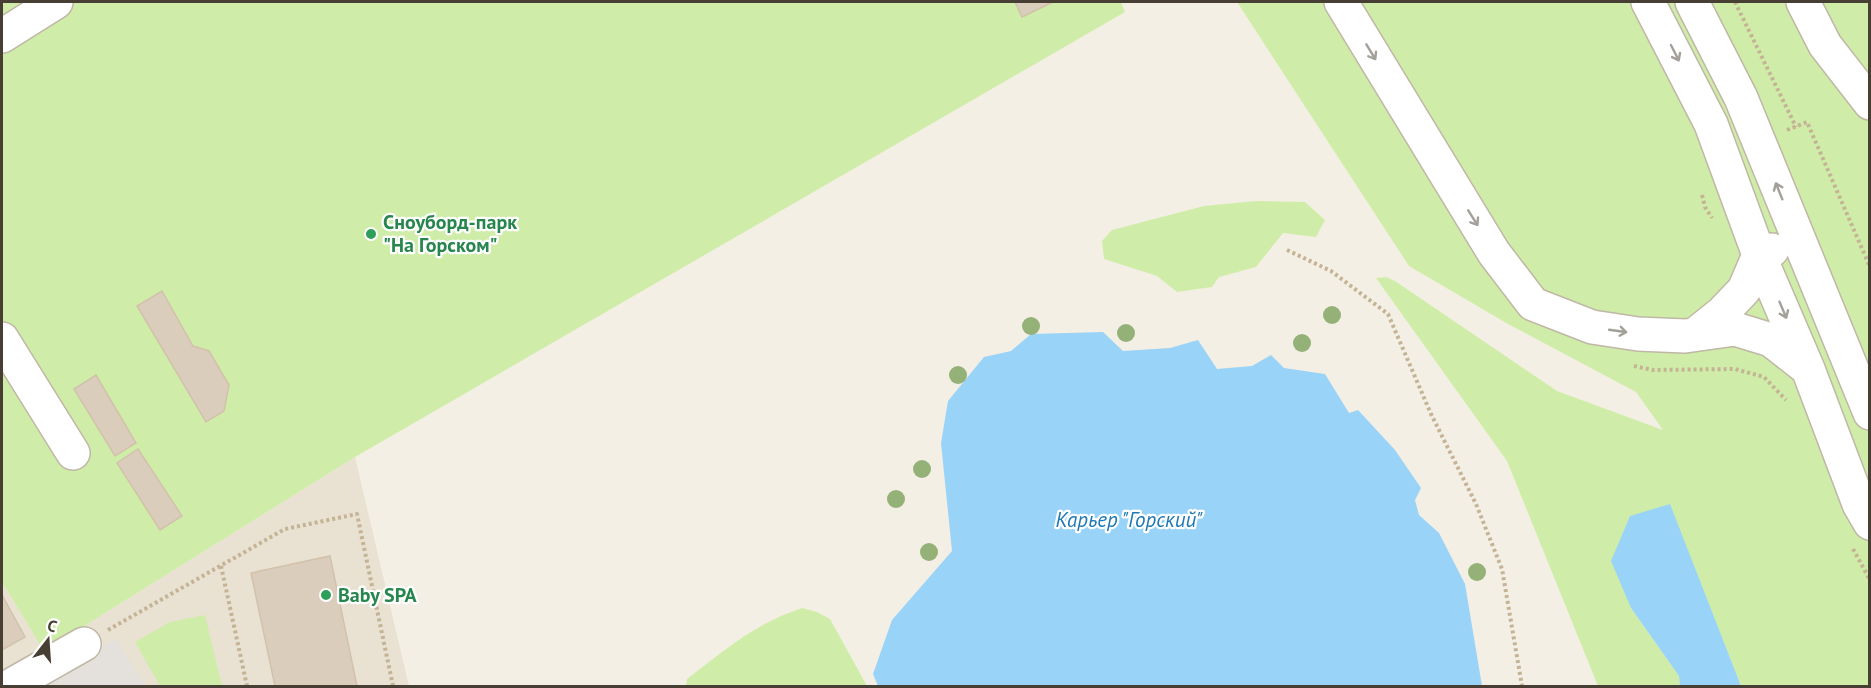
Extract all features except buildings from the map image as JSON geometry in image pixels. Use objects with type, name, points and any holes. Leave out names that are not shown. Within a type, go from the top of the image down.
[{"type":"street","points":[[2,36],[56,2]]},
{"type":"street","points":[[1341,2],[1494,253],[1533,304],[1592,327],[1638,334],[1685,336],[1735,329],[1771,340],[1808,369]]},
{"type":"street","points":[[1648,2],[1711,124],[1759,255],[1866,509]]},
{"type":"street","points":[[1692,2],[1741,98],[1869,413]]},
{"type":"street","points":[[1803,2],[1825,45],[1869,103]]},
{"type":"street","points":[[1697,333],[1722,313],[1744,290],[1759,255],[1799,239]]},
{"type":"street","points":[[2,339],[73,453]]},
{"type":"street","points":[[2,670],[10,686],[84,644]]},
{"type":"path","points":[[1735,2],[1796,127]]},
{"type":"path","points":[[1786,130],[1807,122],[1869,267]]},
{"type":"path","points":[[1287,250],[1331,271],[1388,314],[1431,414],[1476,504],[1502,569],[1522,687]]},
{"type":"path","points":[[84,644],[285,529],[357,514],[393,687]]},
{"type":"path","points":[[221,566],[247,687]]},
{"type":"shaded area","points":[[355,457],[409,686],[2,686],[2,582],[44,651]]},
{"type":"shaded area","points":[[117,638],[145,686],[33,686]]},
{"type":"green space","name":"Сноуборд-парк \"На Горском\"","points":[[2,2],[1121,2],[1125,12],[355,457],[44,651],[2,582]]},
{"type":"green space","points":[[1237,2],[1869,2],[1869,686],[1741,686],[1669,504],[1631,608],[1679,676],[1680,686],[1598,686],[1507,461],[1376,278],[1386,277],[1395,281],[1557,391],[1663,430],[1636,392],[1508,324],[1409,266]]},
{"type":"green space","points":[[1256,201],[1305,202],[1325,220],[1316,237],[1283,233],[1256,267],[1219,277],[1212,287],[1177,292],[1157,276],[1104,259],[1102,241],[1112,230],[1204,206]]},
{"type":"green space","points":[[802,608],[830,619],[867,686],[686,686],[687,679],[741,638],[785,614]]},
{"type":"green space","points":[[205,615],[222,686],[160,686],[135,642],[170,622]]},
{"type":"water","name":"Карьер \"Горский\"","points":[[1103,332],[1123,351],[1170,348],[1198,340],[1217,369],[1252,366],[1271,355],[1284,368],[1325,374],[1349,413],[1358,410],[1395,450],[1421,488],[1415,500],[1419,515],[1439,533],[1465,584],[1482,686],[878,686],[873,674],[892,620],[952,551],[941,443],[948,401],[984,357],[1011,351],[1031,334]]},
{"type":"water","points":[[1670,504],[1741,686],[1680,686],[1679,676],[1631,608],[1611,561],[1630,516]]},
{"type":"place","name":"Сноуборд-парк \"На Горском\"","points":[[371,234]]},
{"type":"place","name":"Baby SPA","points":[[326,595]]}]
